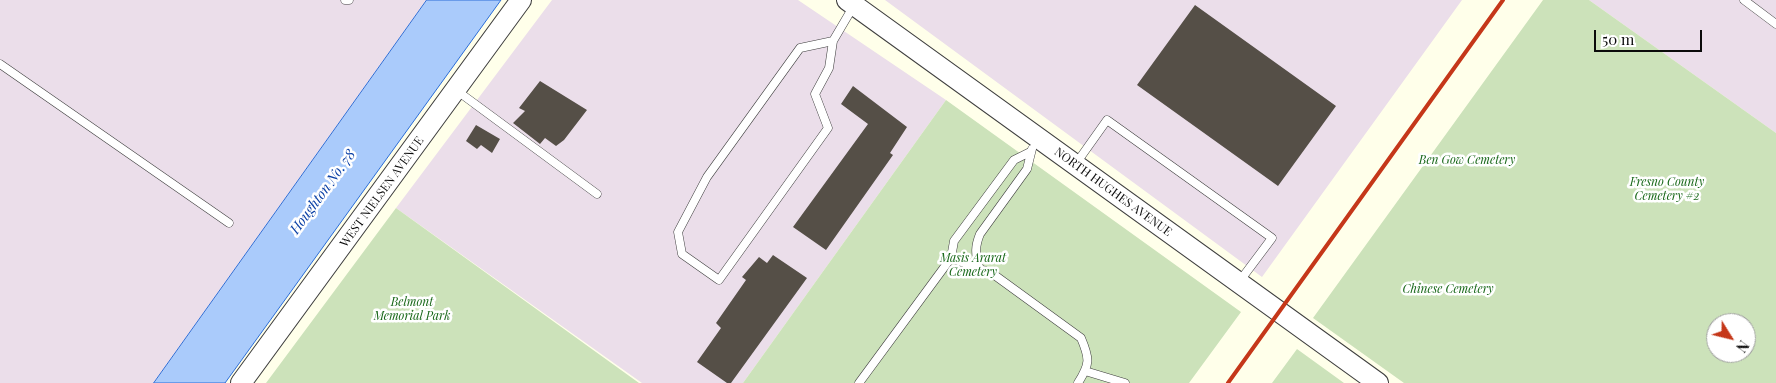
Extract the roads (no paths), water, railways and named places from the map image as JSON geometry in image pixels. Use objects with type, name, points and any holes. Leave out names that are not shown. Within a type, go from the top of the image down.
[{"type":"street","name":"WEST NIELSEN AVENUE","points":[[241,383],[521,0]]},
{"type":"street","name":"NORTH HUGHES AVENUE","points":[[851,2],[1034,145],[1075,165],[1378,383]]},
{"type":"lane","points":[[1744,0],[1776,24]]},
{"type":"lane","points":[[834,41],[800,48],[707,177],[678,232],[682,254],[720,280],[828,128],[815,94],[829,68],[834,41],[851,2]]},
{"type":"lane","points":[[0,64],[229,223]]},
{"type":"lane","points":[[456,90],[597,194]]},
{"type":"lane","points":[[1075,165],[1107,120],[1272,238],[1238,282]]},
{"type":"lane","points":[[859,383],[951,258],[954,241],[1008,168],[1018,157],[1034,145]]},
{"type":"lane","points":[[979,267],[975,256],[980,234],[1027,170],[1034,145]]},
{"type":"lane","points":[[951,258],[979,267],[1033,301],[1081,338],[1088,354],[1088,366],[1078,383]]},
{"type":"lane","points":[[1085,371],[1125,383]]},
{"type":"water","name":"Houghton No. 78","points":[[427,0],[501,0],[225,383],[154,383]]},
{"type":"railway","points":[[1228,383],[1503,0]]},
{"type":"park label","name":"Ben Gow Cemetery","points":[[1467,160]]},
{"type":"park label","name":"Fresno County Cemetery #2","points":[[1667,189]]},
{"type":"park label","name":"Masis Ararat Cemetery","points":[[973,265]]},
{"type":"park label","name":"Chinese Cemetery","points":[[1448,289]]},
{"type":"park label","name":"Belmont Memorial Park","points":[[412,309]]}]
